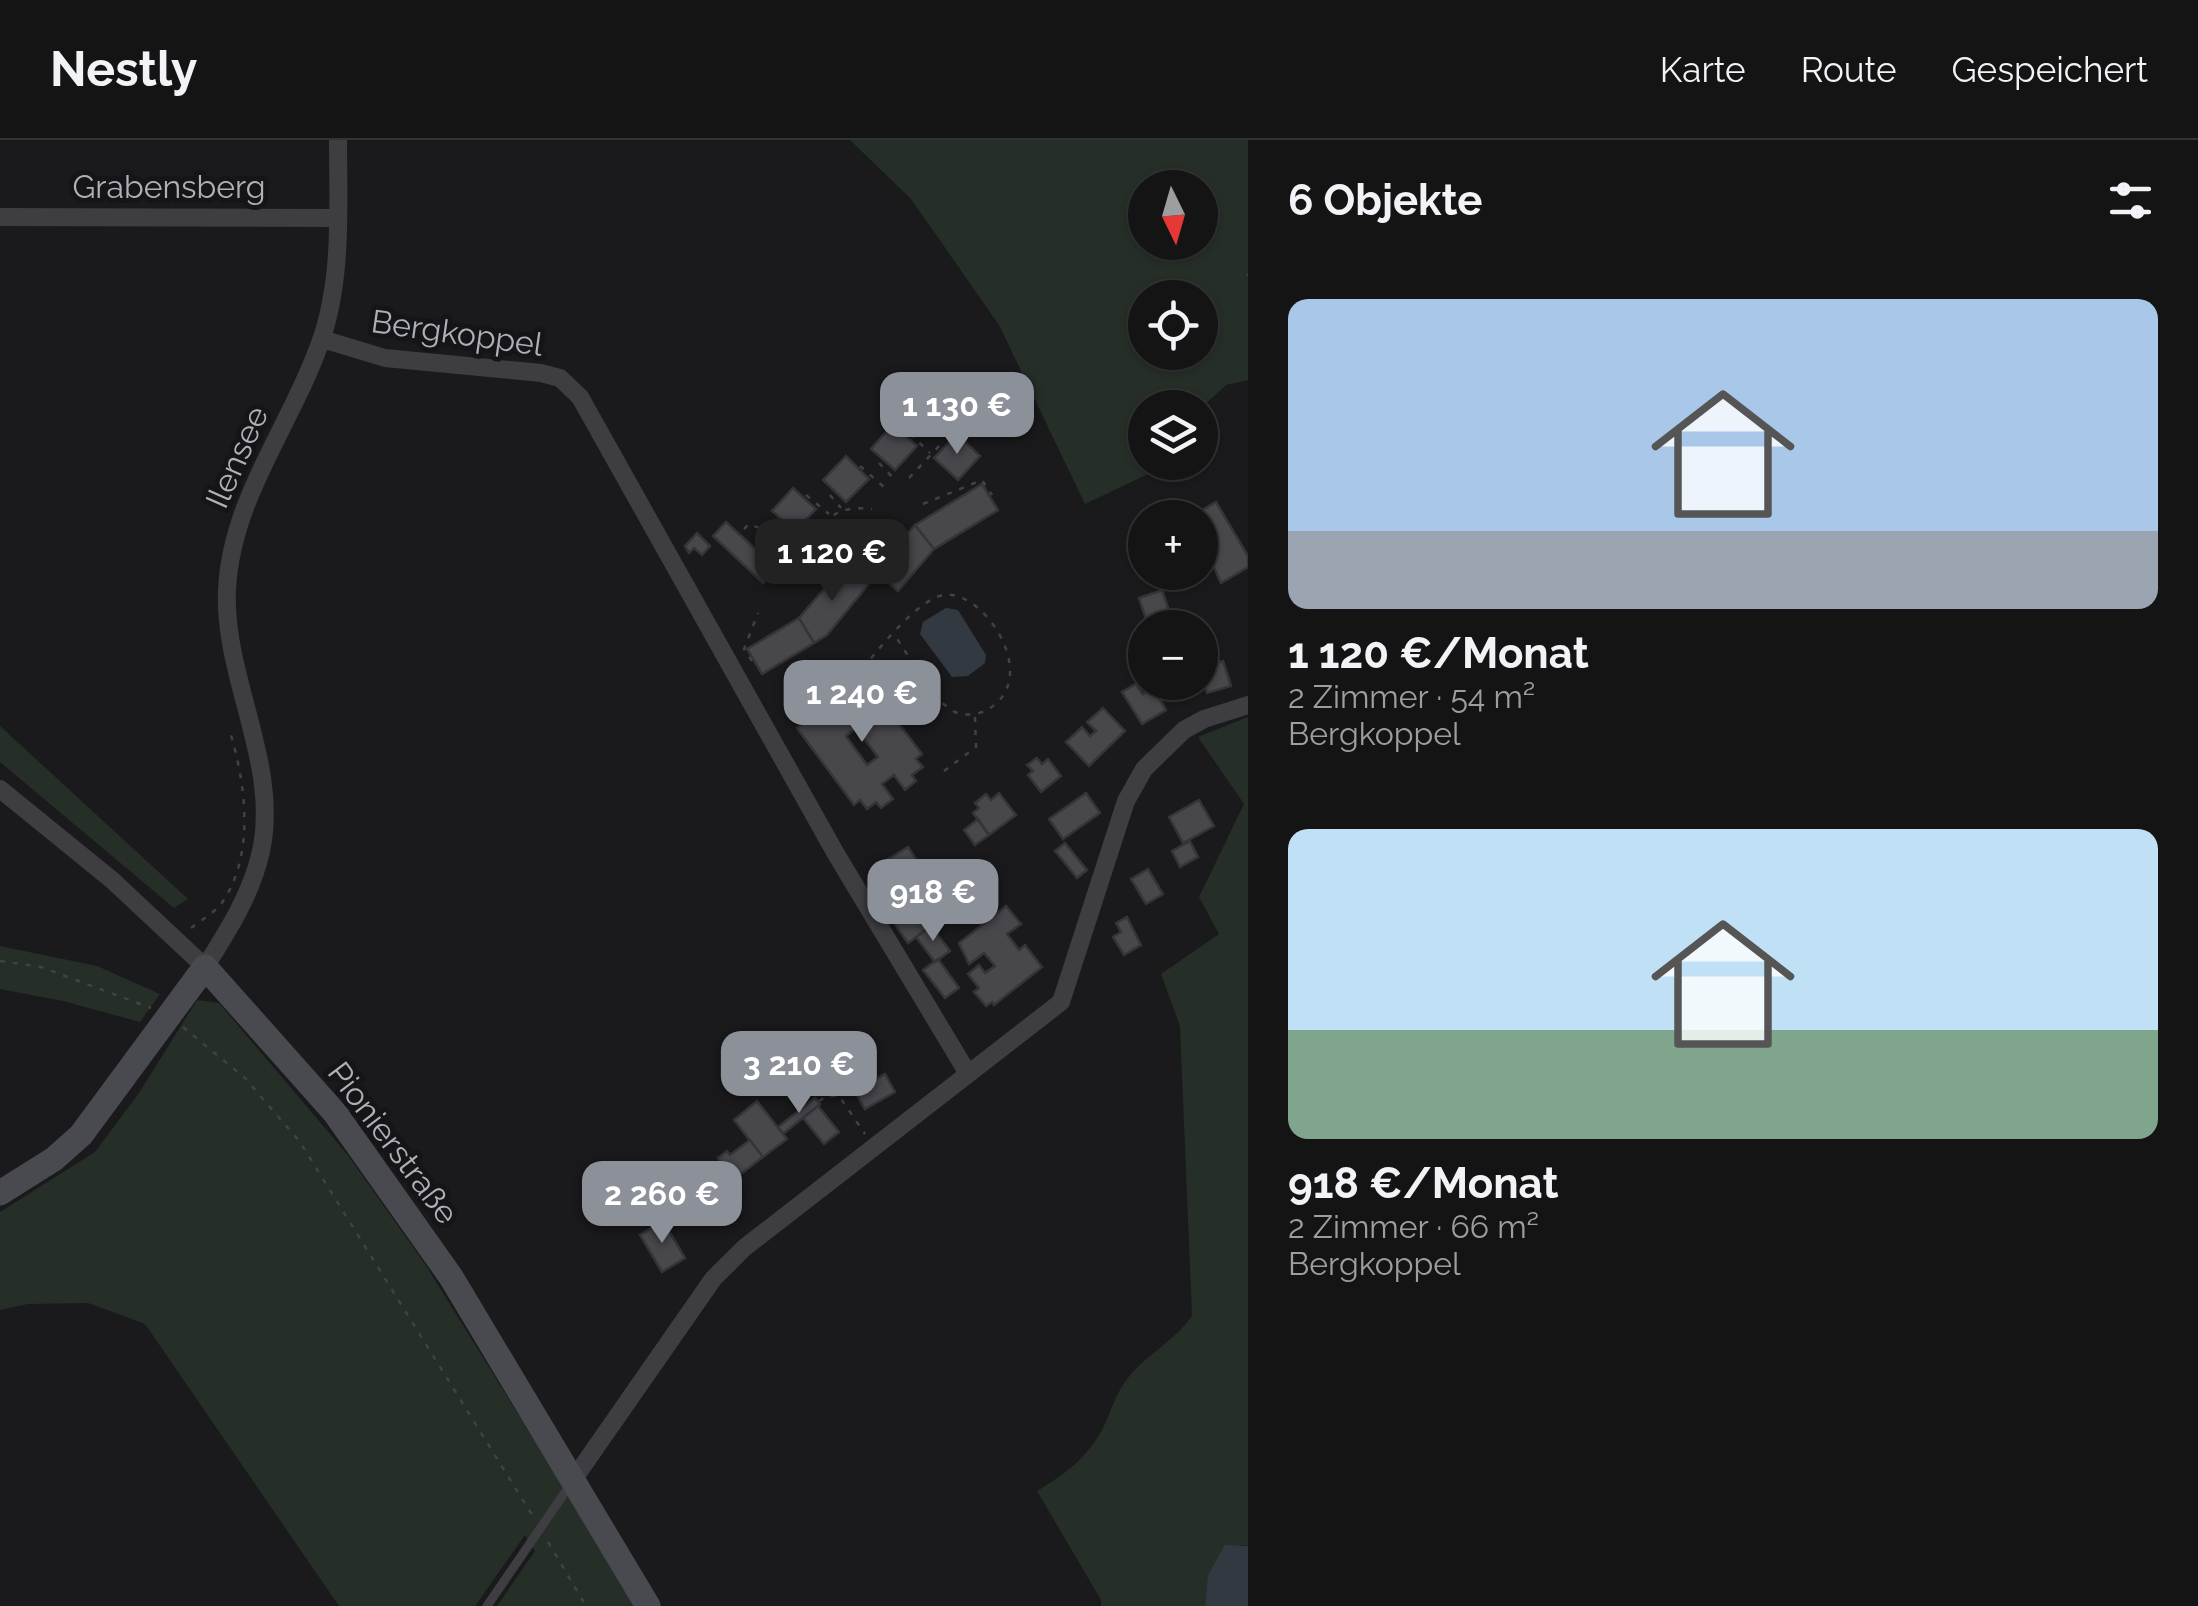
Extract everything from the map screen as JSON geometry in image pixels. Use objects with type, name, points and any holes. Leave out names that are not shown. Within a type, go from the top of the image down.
[{"type":"street","name":"Ilensee","points":[[206,967],[249,889],[262,850],[264,810],[258,762],[230,644],[227,590],[234,544],[244,509],[322,339],[331,300],[338,218],[338,140]]},
{"type":"street","name":"Grabensberg","points":[[0,217],[338,218]]},
{"type":"street","name":"Bergkoppel","points":[[322,339],[385,358],[560,378],[580,397],[827,838],[967,1072]]},
{"type":"street","points":[[573,1480],[712,1278],[744,1248],[967,1072],[1062,1002],[1126,801],[1144,769],[1184,730],[1248,705]]},
{"type":"street","name":"Pionierstraße","points":[[0,789],[112,880],[206,967],[335,1113],[451,1277],[648,1606]]},
{"type":"street","points":[[0,1193],[81,1135],[167,1014],[206,967]]},
{"type":"lane","points":[[487,1606],[573,1480]]},
{"type":"path","points":[[910,434],[931,454]]},
{"type":"path","points":[[910,478],[940,445]]},
{"type":"path","points":[[879,463],[896,480]]},
{"type":"path","points":[[860,466],[884,488]]},
{"type":"path","points":[[923,504],[982,480],[992,496]]},
{"type":"path","points":[[806,495],[830,515]]},
{"type":"path","points":[[830,495],[842,509]]},
{"type":"path","points":[[744,530],[750,524],[758,524],[796,542],[817,531],[830,515],[842,509],[872,509]]},
{"type":"path","points":[[853,552],[884,581]]},
{"type":"path","points":[[854,678],[893,633],[936,596],[952,594],[979,606],[1010,656],[1013,680],[1004,696],[975,715],[955,712],[940,700],[893,633]]},
{"type":"path","points":[[752,661],[744,649],[758,614]]},
{"type":"path","points":[[944,771],[976,747],[975,715]]},
{"type":"path","points":[[176,939],[220,906],[242,848],[240,765],[231,735]]},
{"type":"path","points":[[0,962],[41,967],[77,978],[167,1014],[244,1078],[300,1142],[586,1606]]},
{"type":"path","points":[[819,1101],[839,1096],[874,1147]]},
{"type":"shaded area","points":[[850,140],[1248,140],[1248,380],[1226,385],[1218,392],[1128,390],[1128,480],[1135,480],[1085,504],[999,325],[911,199]]},
{"type":"shaded area","points":[[946,608],[958,610],[986,655],[985,663],[968,676],[952,677],[920,634],[923,622]]},
{"type":"shaded area","points":[[1248,717],[1248,1546],[1241,1545],[1209,1575],[1205,1606],[1101,1606],[1037,1491],[1084,1455],[1098,1437],[1125,1382],[1192,1316],[1180,1026],[1161,974],[1219,934],[1199,897],[1244,804],[1198,737]]},
{"type":"shaded area","points":[[0,726],[188,899],[174,908],[0,762]]},
{"type":"shaded area","points":[[0,946],[97,966],[160,994],[140,1022],[0,989]]},
{"type":"shaded area","points":[[197,1000],[219,1003],[347,1154],[425,1264],[637,1606],[497,1606],[535,1551],[525,1535],[475,1606],[339,1606],[145,1324],[88,1303],[28,1304],[0,1310],[0,1212],[95,1152],[139,1093]]},
{"type":"shaded area","points":[[1225,1545],[1248,1546],[1248,1606],[1205,1606],[1208,1575]]},
{"type":"building","points":[[893,424],[917,446],[895,470],[871,449]]},
{"type":"building","points":[[957,434],[980,456],[958,480],[934,458]]},
{"type":"building","points":[[846,456],[869,479],[846,502],[823,480]]},
{"type":"building","points":[[982,484],[998,510],[934,549],[915,525]]},
{"type":"building","points":[[793,488],[816,509],[795,531],[772,511]]},
{"type":"building","points":[[1218,505],[1248,556],[1248,567],[1221,583]]},
{"type":"building","points":[[726,522],[777,569],[763,583],[713,536]]},
{"type":"building","points":[[915,525],[934,549],[898,591],[875,571]]},
{"type":"building","points":[[697,533],[710,546],[702,555],[694,548],[689,553],[685,546]]},
{"type":"building","points":[[844,566],[868,585],[827,635],[814,643],[799,618]]},
{"type":"building","points":[[1162,590],[1169,610],[1143,610],[1139,598]]},
{"type":"building","points":[[799,618],[814,643],[762,674],[747,649]]},
{"type":"building","points":[[1223,661],[1231,686],[1218,690],[1218,662]]},
{"type":"building","points":[[864,678],[922,754],[916,759],[923,767],[912,775],[916,781],[905,790],[894,775],[882,784],[893,799],[881,808],[876,802],[867,809],[860,800],[854,805],[797,728]],"holes":[[[856,728],[878,757],[867,765],[846,736]]]},
{"type":"building","points":[[1128,689],[1128,700],[1160,700],[1166,710],[1142,724],[1122,692]]},
{"type":"building","points":[[1103,708],[1125,731],[1089,766],[1066,742],[1082,727],[1090,736],[1096,731],[1087,722]]},
{"type":"building","points":[[1037,758],[1042,764],[1048,759],[1061,776],[1041,792],[1028,775],[1033,771],[1027,765]]},
{"type":"building","points":[[999,793],[1016,815],[989,835],[973,813],[979,808],[975,803],[986,794],[991,800]]},
{"type":"building","points":[[1086,793],[1100,813],[1063,839],[1049,819]]},
{"type":"building","points":[[1199,800],[1214,826],[1183,843],[1169,817]]},
{"type":"building","points":[[978,819],[989,835],[975,845],[964,830]]},
{"type":"building","points":[[1190,841],[1198,857],[1180,867],[1172,851]]},
{"type":"building","points":[[1065,843],[1087,870],[1077,878],[1055,851]]},
{"type":"building","points":[[908,847],[923,870],[900,886],[884,862]]},
{"type":"building","points":[[1148,869],[1163,894],[1146,904],[1131,879]]},
{"type":"building","points":[[911,903],[923,919],[931,913],[938,921],[908,943],[891,919]]},
{"type":"building","points":[[1006,906],[1021,924],[1007,934],[1019,950],[1025,945],[1042,967],[994,1005],[992,1002],[986,1006],[974,992],[979,988],[968,974],[979,965],[985,973],[995,966],[984,953],[969,964],[959,943]]},
{"type":"building","points":[[1127,917],[1141,945],[1124,955],[1113,937],[1121,932],[1116,923]]},
{"type":"building","points":[[931,926],[950,951],[935,962],[916,937]]},
{"type":"building","points":[[938,959],[959,988],[945,998],[923,970]]},
{"type":"building","points":[[885,1074],[895,1092],[865,1109],[851,1085],[864,1077],[867,1084]]},
{"type":"building","points":[[815,1098],[820,1104],[783,1134],[778,1127]]},
{"type":"building","points":[[757,1101],[787,1139],[763,1157],[734,1120]]},
{"type":"building","points":[[818,1106],[839,1132],[824,1144],[803,1118]]},
{"type":"building","points":[[750,1140],[763,1157],[733,1180],[718,1158],[727,1151],[730,1155]]},
{"type":"building","points":[[663,1221],[685,1258],[662,1272],[640,1235]]}]
